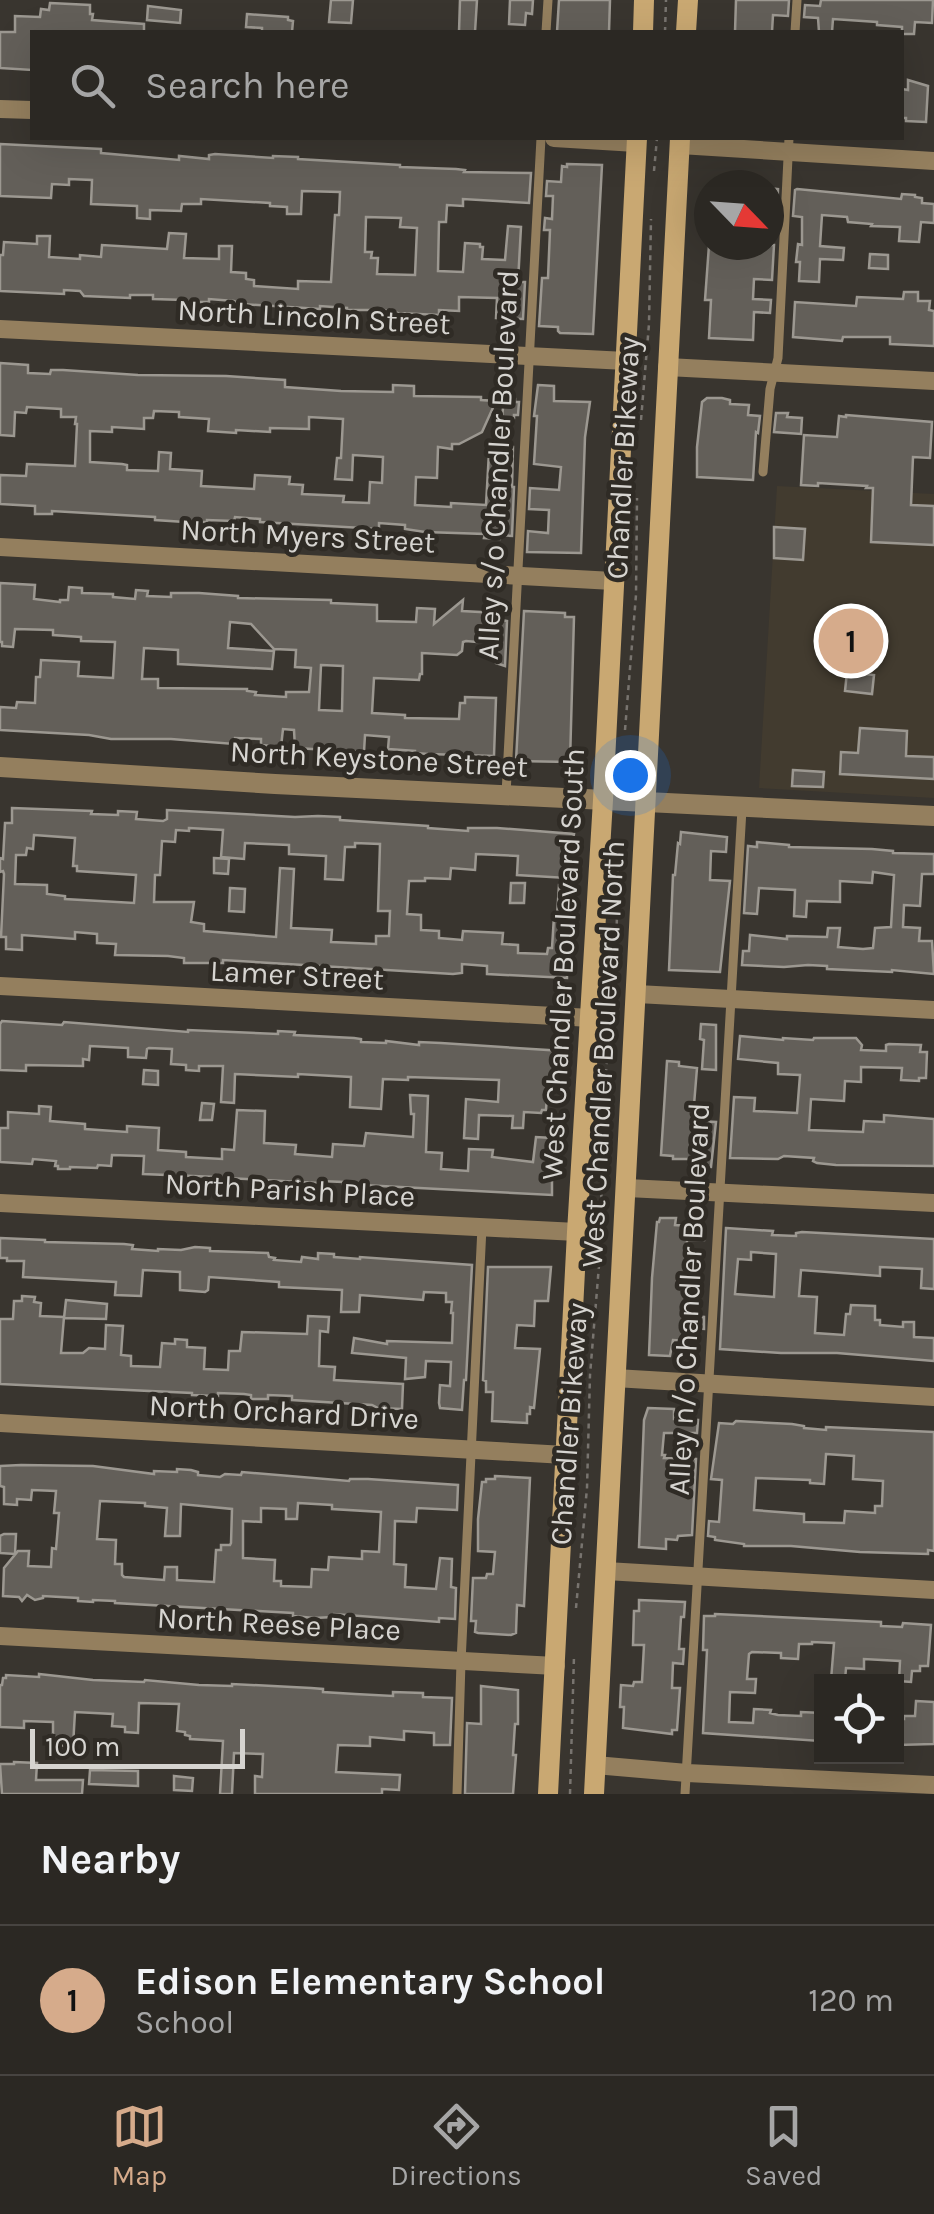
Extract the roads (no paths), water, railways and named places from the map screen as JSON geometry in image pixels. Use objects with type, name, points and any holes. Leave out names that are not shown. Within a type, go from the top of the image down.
[{"type":"main road","points":[[642,30],[644,0]]},
{"type":"main road","points":[[686,30],[688,0]]},
{"type":"main road","name":"West Chandler Boulevard South","points":[[548,1794],[613,581],[643,140]]},
{"type":"main road","name":"West Chandler Boulevard North","points":[[594,1794],[680,142]]},
{"type":"street","points":[[0,108],[30,110]]},
{"type":"street","points":[[680,142],[789,145],[934,161]]},
{"type":"street","name":"North Lincoln Street","points":[[0,328],[626,361]]},
{"type":"street","points":[[668,367],[934,381]]},
{"type":"street","name":"North Myers Street","points":[[0,547],[613,581]]},
{"type":"street","name":"North Keystone Street","points":[[0,768],[934,816]]},
{"type":"street","name":"Lamer Street","points":[[0,986],[591,1018]]},
{"type":"street","points":[[636,994],[934,1010]]},
{"type":"street","points":[[626,1188],[934,1203]]},
{"type":"street","name":"North Parish Place","points":[[0,1202],[577,1232]]},
{"type":"street","points":[[615,1378],[934,1397]]},
{"type":"street","name":"North Orchard Drive","points":[[0,1424],[565,1455]]},
{"type":"street","points":[[606,1572],[934,1590]]},
{"type":"street","name":"North Reese Place","points":[[0,1636],[556,1666]]},
{"type":"street","points":[[596,1765],[934,1785]]},
{"type":"lane","points":[[546,30],[548,0]]},
{"type":"lane","points":[[795,30],[797,0]]},
{"type":"lane","name":"Alley s/o Chandler Boulevard","points":[[506,796],[540,140]]},
{"type":"lane","points":[[763,472],[770,388],[778,358],[789,145]]},
{"type":"lane","name":"Alley n/o Chandler Boulevard","points":[[686,1794],[742,806]]},
{"type":"lane","points":[[457,1794],[482,1227]]},
{"type":"place","name":"Edison Elementary School","points":[[851,641]]}]
